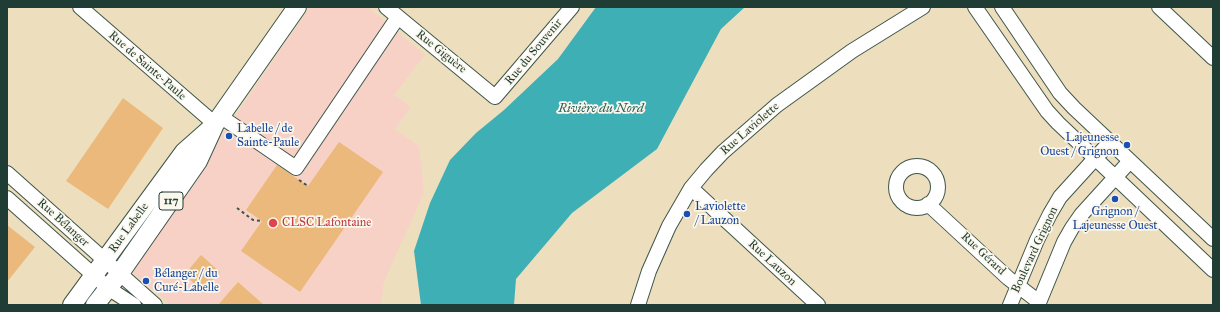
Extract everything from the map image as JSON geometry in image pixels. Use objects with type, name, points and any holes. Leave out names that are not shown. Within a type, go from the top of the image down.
[{"type":"main road","name":"Rue Labelle","points":[[120,273],[198,161],[217,120],[297,7]]},
{"type":"main road","name":"Rue Labelle","points":[[106,260],[184,152],[217,120]]},
{"type":"main road","name":"117","points":[[72,305],[106,260]]},
{"type":"main road","name":"117","points":[[95,305],[120,273]]},
{"type":"street","name":"Rue de Sainte-Paule","points":[[80,7],[217,120],[296,168],[398,17]]},
{"type":"street","name":"Rue Giguère","points":[[386,7],[495,96]]},
{"type":"street","name":"Rue du Souvenir","points":[[495,96],[572,7]]},
{"type":"street","name":"Rue Laviolette","points":[[638,305],[648,271],[668,226],[691,188],[706,170],[777,105],[852,50],[922,7]]},
{"type":"street","points":[[975,7],[1047,111],[1114,178],[1213,270]]},
{"type":"street","points":[[1002,7],[1060,93],[1213,239]]},
{"type":"street","points":[[1159,7],[1213,58]]},
{"type":"street","name":"Boulevard Grignon","points":[[1010,305],[1037,240],[1060,197],[1110,142]]},
{"type":"street","name":"Boulevard Grignon","points":[[1038,304],[1064,242],[1072,228],[1081,215],[1130,160]]},
{"type":"street","name":"Rue Bélanger","points":[[7,173],[155,305]]},
{"type":"street","name":"Rue Lauzon","points":[[691,188],[818,305]]},
{"type":"street","name":"Rue Bélanger","points":[[7,198],[108,288],[134,305]]},
{"type":"street","name":"Rue Gérard","points":[[928,204],[1038,304]]},
{"type":"path","points":[[237,208],[253,220],[262,221]]},
{"type":"shaded area","points":[[310,7],[368,7],[425,55],[394,95],[411,107],[395,129],[419,146],[424,193],[384,281],[381,305],[171,305],[129,270]]},
{"type":"water","name":"Rivière du Nord","points":[[596,7],[745,7],[721,29],[657,149],[572,213],[516,279],[514,305],[421,305],[414,251],[430,203],[450,160],[476,133],[504,110],[558,59]]},
{"type":"building","points":[[123,98],[163,128],[108,209],[66,181]]},
{"type":"building","points":[[339,142],[383,172],[300,292],[241,251],[262,221],[246,210],[277,165],[308,186]]},
{"type":"building","points":[[7,225],[35,247],[7,282]]},
{"type":"building","points":[[201,255],[220,272],[202,292],[185,274]]},
{"type":"building","points":[[238,282],[264,305],[218,305]]},
{"type":"place","name":"Labelle / de Sainte-Paule","points":[[229,136]]},
{"type":"place","name":"Lajeunesse Ouest / Grignon","points":[[1127,145]]},
{"type":"place","name":"Grignon / Lajeunesse Ouest","points":[[1115,199]]},
{"type":"place","name":"Laviolette / Lauzon","points":[[687,214]]},
{"type":"place","name":"CLSC Lafontaine","points":[[273,223]]},
{"type":"place","name":"Bélanger / du Curé-Labelle","points":[[146,281]]}]
